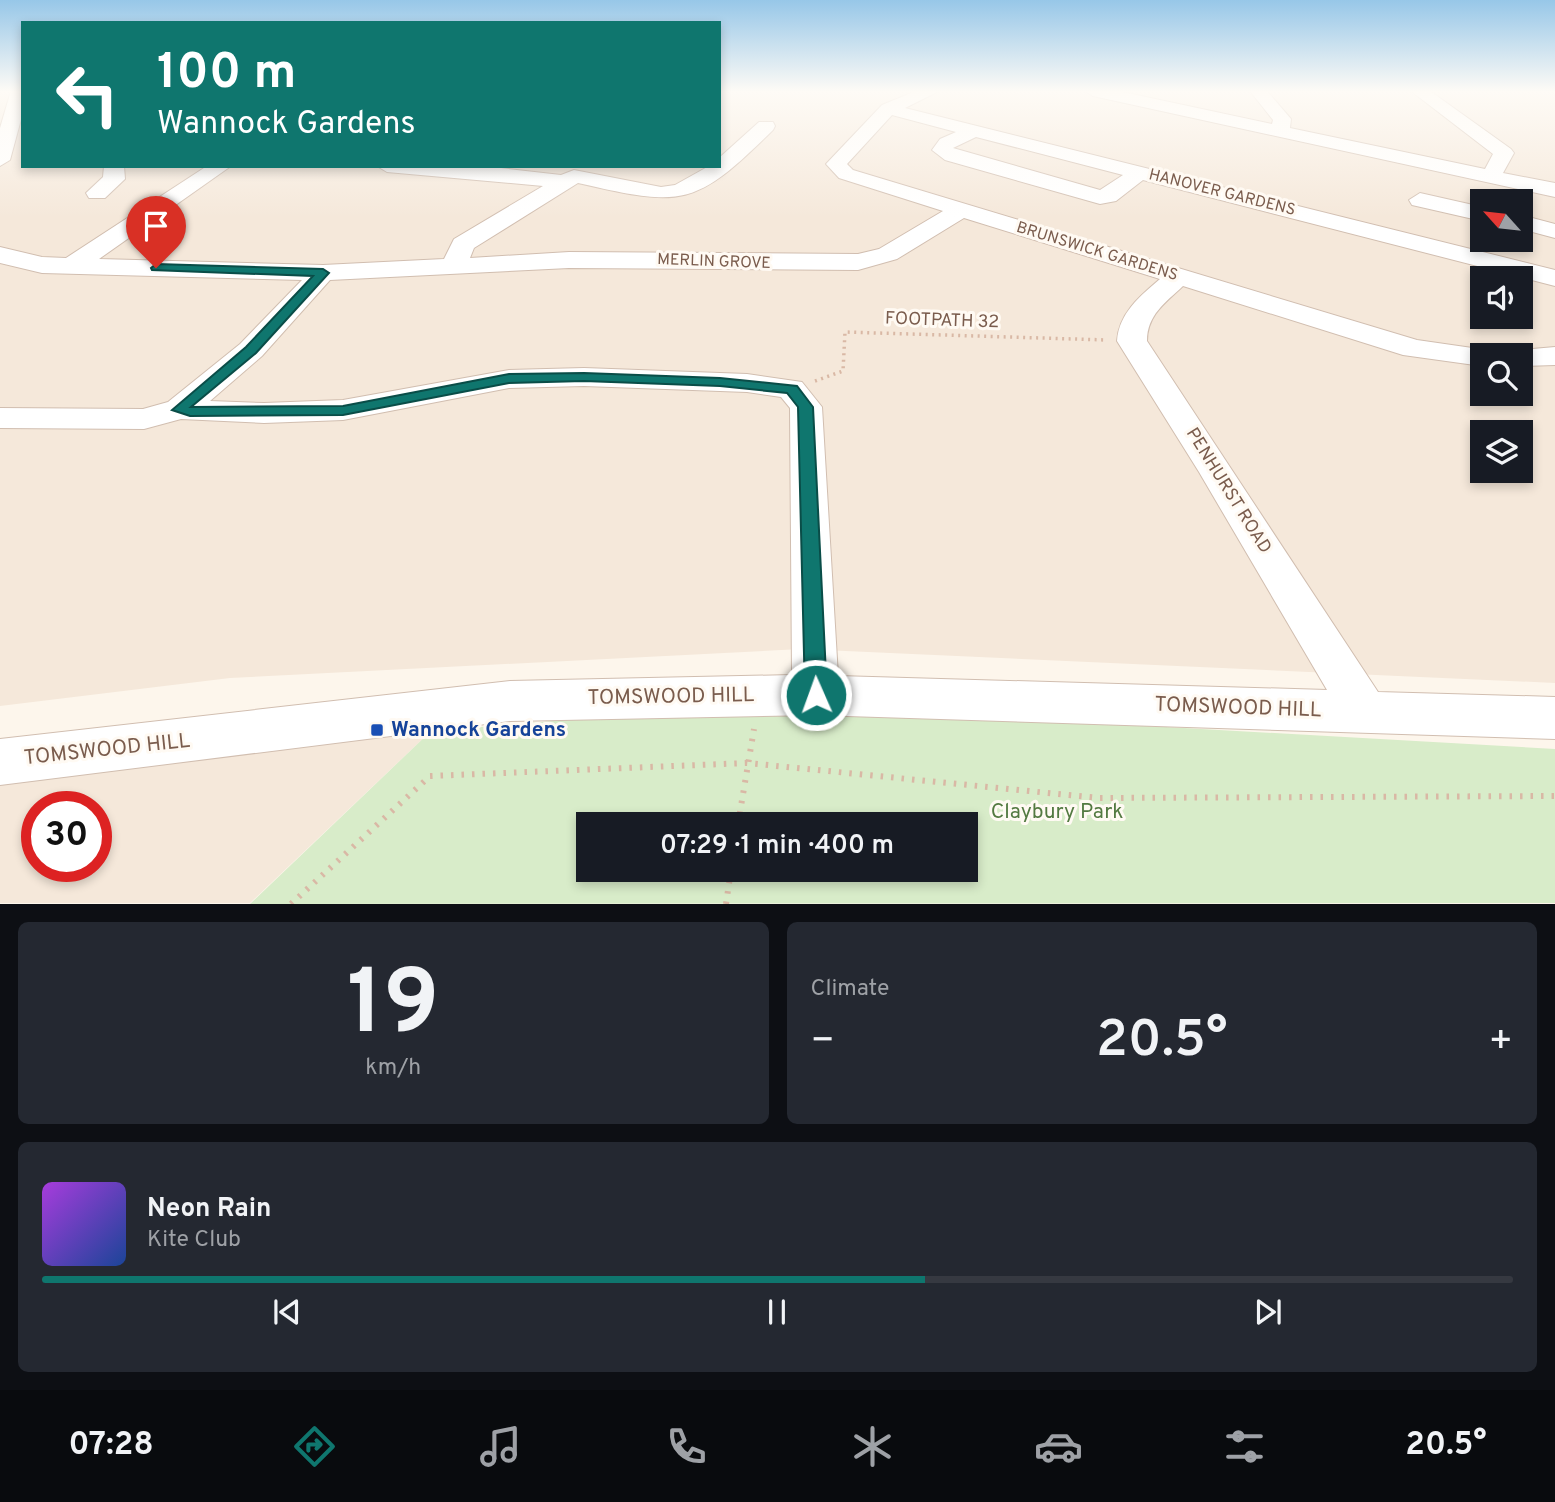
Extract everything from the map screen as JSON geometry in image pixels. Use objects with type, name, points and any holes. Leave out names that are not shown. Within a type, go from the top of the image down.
[{"type":"street","points":[[721,164],[758,133]]},
{"type":"street","name":"BRUNSWICK GARDENS","points":[[865,133],[836,164],[846,174],[1413,349],[1470,356]]},
{"type":"street","points":[[968,133],[947,143],[942,150],[952,156],[1100,197],[1108,196],[1140,172]]},
{"type":"street","name":"HANOVER GARDENS","points":[[988,133],[1555,278]]},
{"type":"street","points":[[1290,133],[1555,190]]},
{"type":"street","points":[[1477,133],[1504,153],[1491,177]]},
{"type":"street","points":[[97,193],[114,179],[114,168]]},
{"type":"street","points":[[73,265],[219,168]]},
{"type":"street","points":[[420,168],[577,175],[667,194],[686,190],[716,168]]},
{"type":"street","points":[[453,267],[463,244],[577,175]]},
{"type":"street","points":[[1420,200],[1470,211]]},
{"type":"street","name":"MERLIN GROVE","points":[[0,255],[42,265],[323,273],[569,260],[858,262],[888,254],[961,210]]},
{"type":"street","points":[[1533,225],[1555,231]]},
{"type":"street","points":[[180,410],[251,350],[323,273]]},
{"type":"street","points":[[1132,341],[1130,328],[1138,315],[1178,277]]},
{"type":"street","name":"PENHURST ROAD","points":[[1132,341],[1217,472],[1365,712]]},
{"type":"street","points":[[1533,357],[1555,356]]},
{"type":"street","points":[[0,418],[144,419],[180,410],[264,413],[343,410],[509,379],[584,377],[792,389],[806,407],[816,695]]},
{"type":"street","name":"TOMSWOOD HILL","points":[[0,762],[510,701],[816,695],[1555,718]]},
{"type":"path","name":"FOOTPATH 32","points":[[792,389],[843,370],[845,331],[1132,341]]},
{"type":"path","points":[[740,812],[760,704],[754,695]]},
{"type":"path","points":[[291,904],[430,776],[747,763],[1100,798],[1555,796]]},
{"type":"path","points":[[726,904],[729,882]]},
{"type":"shaded area","points":[[0,133],[21,133],[21,168],[721,168],[721,133],[1555,133],[1555,683],[801,649],[230,678],[0,706]]},
{"type":"shaded area","points":[[431,731],[250,903],[0,903],[0,782]]},
{"type":"green space","name":"Claybury Park","points":[[760,704],[1555,749],[1555,903],[250,904],[431,731]]},
{"type":"place","name":"Wannock Gardens","points":[[377,730]]},
{"type":"route","points":[[156,268],[323,273],[251,350],[180,410],[190,412],[343,410],[415,399],[509,379],[584,377],[747,383],[792,389],[806,407],[816,695]]}]
